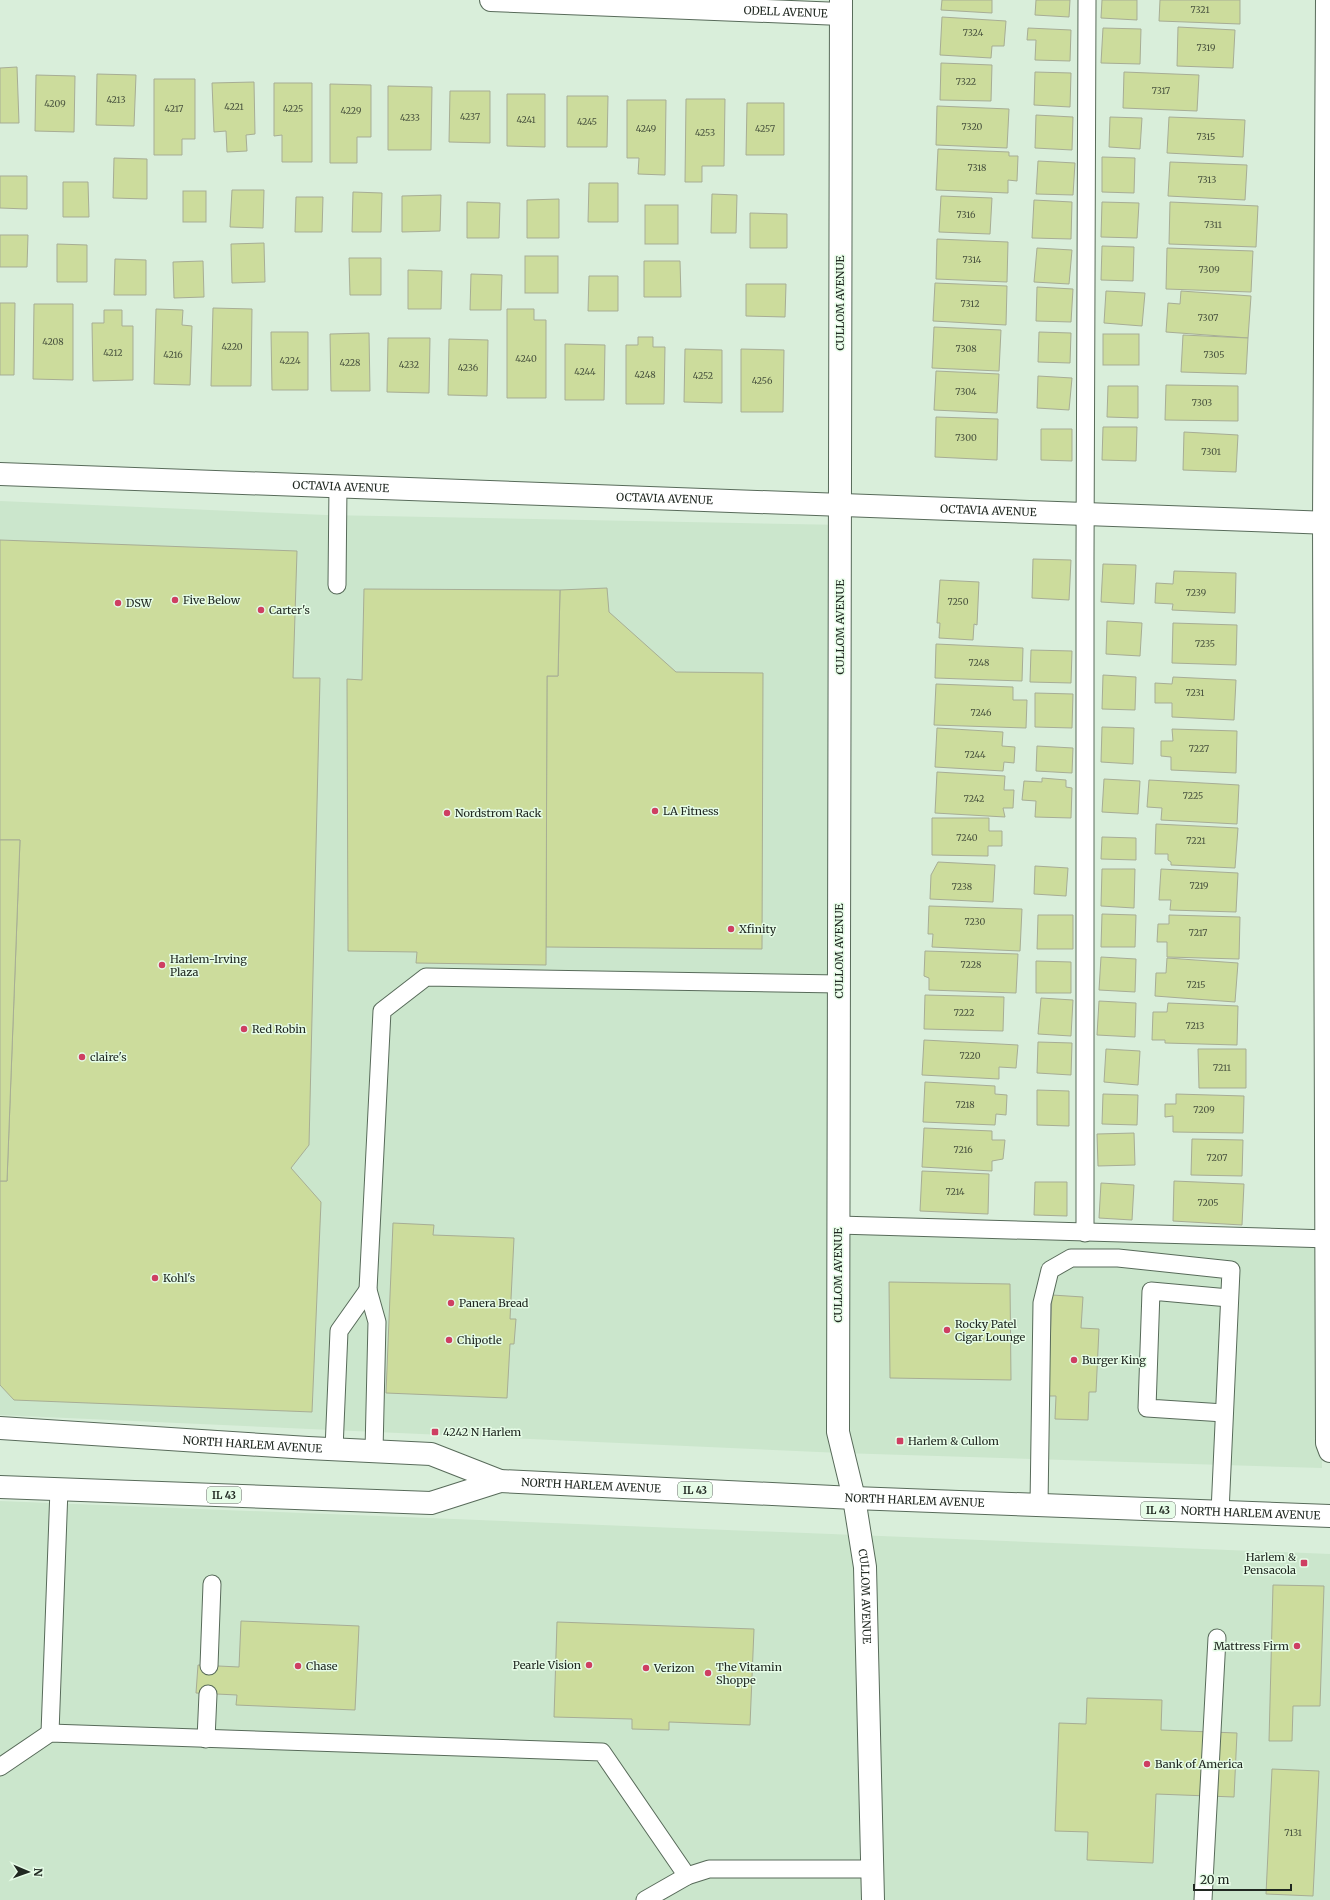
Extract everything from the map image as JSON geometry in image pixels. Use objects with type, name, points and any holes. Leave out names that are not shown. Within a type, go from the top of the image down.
[{"type":"street","name":"ODELL AVENUE","points":[[491,0],[841,7]]},
{"type":"street","points":[[1328,0],[1328,1443],[1330,1451]]},
{"type":"street","name":"CULLOM AVENUE","points":[[841,7],[838,1432],[854,1498],[865,1567],[873,1900]]},
{"type":"street","name":"OCTAVIA AVENUE","points":[[0,474],[1327,523]]},
{"type":"street","name":"NORTH HARLEM AVENUE","points":[[0,1428],[431,1454],[500,1481],[854,1498],[1330,1516]]},
{"type":"street","name":"NORTH HARLEM AVENUE","points":[[0,1488],[431,1504],[500,1481]]},
{"type":"lane","points":[[1085,1233],[1087,0]]},
{"type":"lane","points":[[337,584],[338,486]]},
{"type":"lane","points":[[374,1451],[377,1322],[368,1290],[382,1011],[426,977],[839,984]]},
{"type":"lane","points":[[838,1225],[1329,1239]]},
{"type":"lane","points":[[1039,1505],[1042,1303],[1050,1270],[1071,1258],[1118,1258],[1231,1270],[1228,1298],[1220,1512]]},
{"type":"lane","points":[[334,1449],[340,1331],[368,1290]]},
{"type":"lane","points":[[1224,1413],[1147,1408],[1151,1291],[1228,1298]]},
{"type":"lane","points":[[50,1733],[59,1489]]},
{"type":"lane","points":[[209,1666],[212,1584]]},
{"type":"lane","points":[[1203,1900],[1217,1638]]},
{"type":"lane","points":[[206,1738],[208,1694]]},
{"type":"lane","points":[[0,1767],[50,1733],[602,1752],[687,1876]]},
{"type":"lane","points":[[645,1900],[687,1876],[709,1869],[873,1869]]},
{"type":"shaded area","points":[[0,501],[326,515],[846,525],[845,1232],[1321,1244],[1322,1468],[841,1453],[0,1415]]},
{"type":"shaded area","points":[[0,1501],[1330,1554],[1330,1900],[0,1900]]},
{"type":"building","points":[[942,0],[992,0],[992,13],[941,10]]},
{"type":"building","points":[[1036,0],[1070,0],[1069,17],[1035,15]]},
{"type":"building","points":[[1102,0],[1137,0],[1137,20],[1101,18]]},
{"type":"building","points":[[1160,0],[1240,0],[1240,24],[1159,21]]},
{"type":"building","points":[[942,17],[1006,21],[1004,46],[992,46],[991,58],[940,55]]},
{"type":"building","points":[[1178,27],[1235,30],[1233,68],[1177,66]]},
{"type":"building","points":[[1028,28],[1071,30],[1070,61],[1035,60],[1036,40],[1027,40]]},
{"type":"building","points":[[1103,28],[1141,29],[1140,64],[1101,63]]},
{"type":"building","points":[[941,63],[992,65],[991,101],[940,100]]},
{"type":"building","points":[[17,67],[19,123],[0,123],[0,68]]},
{"type":"building","points":[[1035,72],[1071,73],[1070,107],[1034,105]]},
{"type":"building","points":[[1124,72],[1199,75],[1197,111],[1123,108]]},
{"type":"building","points":[[97,74],[136,75],[134,126],[96,125]]},
{"type":"building","points":[[36,75],[75,76],[74,132],[35,131]]},
{"type":"building","points":[[154,79],[195,79],[195,139],[182,139],[182,155],[154,155]]},
{"type":"building","points":[[254,82],[255,134],[246,135],[247,151],[227,152],[226,131],[214,132],[212,83]]},
{"type":"building","points":[[274,83],[312,83],[312,162],[282,162],[282,135],[274,136]]},
{"type":"building","points":[[330,84],[371,85],[371,137],[357,137],[357,163],[330,163]]},
{"type":"building","points":[[388,86],[432,87],[431,150],[388,150]]},
{"type":"building","points":[[450,91],[490,91],[490,143],[449,142]]},
{"type":"building","points":[[507,94],[545,94],[545,147],[507,146]]},
{"type":"building","points":[[567,96],[608,96],[607,147],[567,147]]},
{"type":"building","points":[[686,99],[725,99],[724,166],[702,166],[702,182],[685,182]]},
{"type":"building","points":[[627,100],[666,100],[665,175],[638,174],[639,158],[627,158]]},
{"type":"building","points":[[747,103],[784,103],[784,155],[746,155]]},
{"type":"building","points":[[937,106],[1009,109],[1007,148],[936,145]]},
{"type":"building","points":[[1036,115],[1073,117],[1072,150],[1035,148]]},
{"type":"building","points":[[1110,117],[1142,118],[1140,149],[1109,147]]},
{"type":"building","points":[[1169,117],[1245,120],[1243,157],[1167,153]]},
{"type":"building","points":[[938,149],[1009,152],[1009,156],[1018,156],[1017,181],[1008,180],[1008,193],[936,190]]},
{"type":"building","points":[[1102,157],[1135,158],[1134,193],[1102,192]]},
{"type":"building","points":[[114,158],[147,159],[147,199],[113,198]]},
{"type":"building","points":[[1038,161],[1075,163],[1073,195],[1036,194]]},
{"type":"building","points":[[1170,162],[1247,165],[1245,200],[1168,196]]},
{"type":"building","points":[[0,176],[27,176],[27,209],[0,208]]},
{"type":"building","points":[[63,182],[88,182],[89,217],[63,217]]},
{"type":"building","points":[[589,183],[618,183],[618,222],[588,222]]},
{"type":"building","points":[[232,190],[264,190],[263,228],[230,227]]},
{"type":"building","points":[[183,191],[206,191],[206,222],[183,222]]},
{"type":"building","points":[[353,192],[382,193],[381,232],[352,232]]},
{"type":"building","points":[[712,194],[737,195],[736,233],[711,233]]},
{"type":"building","points":[[441,195],[440,231],[402,232],[402,196]]},
{"type":"building","points":[[941,196],[992,198],[990,234],[939,232]]},
{"type":"building","points":[[296,197],[323,197],[322,232],[295,232]]},
{"type":"building","points":[[559,199],[559,238],[527,238],[527,200]]},
{"type":"building","points":[[1034,200],[1072,202],[1071,239],[1032,238]]},
{"type":"building","points":[[467,202],[500,203],[499,238],[467,238]]},
{"type":"building","points":[[1102,202],[1139,203],[1137,238],[1101,237]]},
{"type":"building","points":[[1170,202],[1258,206],[1256,247],[1169,244]]},
{"type":"building","points":[[645,205],[678,205],[678,244],[645,244]]},
{"type":"building","points":[[750,213],[787,214],[787,248],[750,248]]},
{"type":"building","points":[[0,235],[28,235],[27,267],[0,267]]},
{"type":"building","points":[[937,239],[1008,242],[1007,282],[936,279]]},
{"type":"building","points":[[264,243],[265,282],[232,283],[231,244]]},
{"type":"building","points":[[57,244],[87,245],[87,282],[57,282]]},
{"type":"building","points":[[1102,246],[1134,247],[1133,281],[1101,280]]},
{"type":"building","points":[[1037,248],[1072,250],[1069,284],[1034,282]]},
{"type":"building","points":[[1167,248],[1253,251],[1251,292],[1166,289]]},
{"type":"building","points":[[525,256],[558,256],[558,293],[525,293]]},
{"type":"building","points":[[349,258],[381,258],[381,295],[350,295]]},
{"type":"building","points":[[115,259],[146,260],[146,295],[114,295]]},
{"type":"building","points":[[203,261],[204,297],[174,298],[173,262]]},
{"type":"building","points":[[644,261],[680,261],[681,297],[644,297]]},
{"type":"building","points":[[408,270],[442,271],[441,309],[408,309]]},
{"type":"building","points":[[471,274],[502,275],[501,310],[470,310]]},
{"type":"building","points":[[589,276],[618,276],[618,311],[588,311]]},
{"type":"building","points":[[935,283],[1007,286],[1006,325],[933,321]]},
{"type":"building","points":[[746,284],[786,284],[785,317],[746,316]]},
{"type":"building","points":[[1037,287],[1073,289],[1071,322],[1036,321]]},
{"type":"building","points":[[1106,291],[1145,293],[1142,326],[1104,323]]},
{"type":"building","points":[[1181,291],[1251,296],[1248,338],[1166,332],[1168,303],[1180,304]]},
{"type":"building","points":[[0,303],[15,303],[14,375],[0,375]]},
{"type":"building","points":[[34,304],[73,304],[73,380],[33,379]]},
{"type":"building","points":[[213,308],[252,309],[251,386],[211,386]]},
{"type":"building","points":[[156,309],[183,310],[182,325],[192,326],[190,385],[154,384]]},
{"type":"building","points":[[507,309],[534,309],[534,320],[546,320],[546,398],[507,398]]},
{"type":"building","points":[[104,310],[122,310],[122,326],[133,326],[133,380],[93,381],[92,323],[104,323]]},
{"type":"building","points":[[934,327],[1001,330],[999,371],[932,368]]},
{"type":"building","points":[[271,332],[308,332],[308,390],[272,390]]},
{"type":"building","points":[[1039,332],[1071,333],[1070,363],[1038,362]]},
{"type":"building","points":[[369,333],[370,391],[331,391],[330,334]]},
{"type":"building","points":[[1103,334],[1139,334],[1139,365],[1103,365]]},
{"type":"building","points":[[1183,335],[1248,338],[1246,374],[1181,372]]},
{"type":"building","points":[[638,337],[653,337],[653,347],[665,347],[664,404],[626,404],[626,345],[638,345]]},
{"type":"building","points":[[388,338],[430,338],[429,393],[387,392]]},
{"type":"building","points":[[449,339],[488,340],[487,396],[448,395]]},
{"type":"building","points":[[565,344],[605,345],[604,400],[565,400]]},
{"type":"building","points":[[685,349],[722,350],[722,403],[684,402]]},
{"type":"building","points":[[741,349],[784,350],[783,412],[741,412]]},
{"type":"building","points":[[936,371],[999,374],[997,413],[934,410]]},
{"type":"building","points":[[1038,376],[1072,378],[1069,410],[1037,408]]},
{"type":"building","points":[[1166,385],[1238,386],[1238,421],[1165,420]]},
{"type":"building","points":[[1108,386],[1138,386],[1138,418],[1107,417]]},
{"type":"building","points":[[936,417],[998,419],[997,460],[935,457]]},
{"type":"building","points":[[1103,427],[1137,427],[1136,461],[1102,460]]},
{"type":"building","points":[[1041,429],[1072,429],[1072,461],[1041,460]]},
{"type":"building","points":[[1184,432],[1238,435],[1236,472],[1183,470]]},
{"type":"building","name":"Harlem-Irving Plaza","points":[[0,540],[297,551],[293,678],[320,678],[309,1145],[291,1168],[321,1202],[312,1412],[14,1400],[0,1385],[0,1181],[7,1181],[20,840],[0,840]]},
{"type":"building","points":[[1033,559],[1071,560],[1069,600],[1032,598]]},
{"type":"building","points":[[1103,564],[1136,565],[1134,604],[1101,602]]},
{"type":"building","points":[[1174,571],[1236,573],[1235,613],[1172,610],[1173,604],[1155,603],[1156,583],[1173,584]]},
{"type":"building","points":[[940,580],[979,582],[977,625],[974,624],[973,640],[939,638],[940,623],[937,623]]},
{"type":"building","name":"LA Fitness","points":[[607,588],[609,612],[676,672],[763,673],[762,949],[546,947],[547,676],[558,676],[560,590]]},
{"type":"building","name":"Nordstrom Rack","points":[[364,589],[560,590],[558,676],[547,676],[546,965],[416,963],[417,952],[348,951],[347,679],[362,680]]},
{"type":"building","points":[[1107,621],[1142,623],[1140,656],[1106,654]]},
{"type":"building","points":[[1173,623],[1237,625],[1236,665],[1172,663]]},
{"type":"building","points":[[936,644],[1023,648],[1022,681],[935,678]]},
{"type":"building","points":[[1031,650],[1072,651],[1071,683],[1030,682]]},
{"type":"building","points":[[1103,675],[1136,677],[1135,710],[1102,709]]},
{"type":"building","points":[[1173,677],[1236,680],[1234,720],[1172,717],[1172,703],[1155,703],[1155,683],[1172,684]]},
{"type":"building","points":[[936,684],[1013,687],[1013,700],[1027,700],[1026,728],[934,725]]},
{"type":"building","points":[[1035,693],[1073,694],[1072,728],[1035,727]]},
{"type":"building","points":[[1102,727],[1134,728],[1133,764],[1101,762]]},
{"type":"building","points":[[937,728],[1003,732],[1002,746],[1015,747],[1014,763],[1004,762],[1003,771],[935,767]]},
{"type":"building","points":[[1172,729],[1237,731],[1236,773],[1171,770],[1171,757],[1161,756],[1161,741],[1173,741]]},
{"type":"building","points":[[1037,746],[1073,748],[1072,773],[1036,771]]},
{"type":"building","points":[[937,772],[1005,776],[1004,790],[1014,790],[1013,808],[1003,808],[1005,817],[935,813]]},
{"type":"building","points":[[1042,778],[1066,780],[1066,787],[1072,788],[1071,818],[1035,817],[1036,801],[1022,800],[1024,781],[1042,782]]},
{"type":"building","points":[[1104,779],[1140,781],[1138,814],[1102,812]]},
{"type":"building","points":[[1149,780],[1239,785],[1237,824],[1161,820],[1162,808],[1147,807]]},
{"type":"building","points":[[932,818],[989,818],[989,831],[1002,831],[1002,846],[988,846],[988,856],[932,855]]},
{"type":"building","points":[[1156,824],[1238,828],[1235,868],[1171,865],[1171,862],[1168,860],[1168,854],[1155,854]]},
{"type":"building","points":[[1102,837],[1136,838],[1136,860],[1101,859]]},
{"type":"building","points":[[0,840],[20,840],[7,1181],[0,1181]]},
{"type":"building","points":[[938,862],[995,865],[993,902],[930,899],[931,875]]},
{"type":"building","points":[[1035,866],[1068,868],[1066,896],[1034,894]]},
{"type":"building","points":[[1102,869],[1135,869],[1134,908],[1101,906]]},
{"type":"building","points":[[1161,869],[1238,873],[1236,912],[1170,910],[1171,900],[1159,900]]},
{"type":"building","points":[[929,906],[1022,909],[1020,951],[932,947],[933,934],[928,934]]},
{"type":"building","points":[[1102,914],[1136,915],[1135,947],[1101,947]]},
{"type":"building","points":[[1038,915],[1073,915],[1073,949],[1037,949]]},
{"type":"building","points":[[1169,915],[1240,917],[1239,959],[1167,957],[1167,942],[1157,942],[1158,924],[1169,924]]},
{"type":"building","points":[[925,951],[1018,954],[1016,993],[929,990],[929,978],[924,976]]},
{"type":"building","points":[[1101,957],[1136,959],[1135,992],[1099,990]]},
{"type":"building","points":[[1167,958],[1238,963],[1235,1002],[1155,996],[1156,973],[1166,973]]},
{"type":"building","points":[[1036,961],[1071,962],[1071,993],[1036,993]]},
{"type":"building","points":[[925,995],[1004,997],[1003,1031],[924,1029]]},
{"type":"building","points":[[1041,998],[1073,1000],[1071,1036],[1038,1034]]},
{"type":"building","points":[[1099,1001],[1136,1003],[1135,1037],[1097,1035]]},
{"type":"building","points":[[1168,1003],[1238,1006],[1237,1045],[1165,1043],[1165,1040],[1152,1040],[1153,1012],[1167,1012]]},
{"type":"building","points":[[924,1040],[1018,1045],[1016,1068],[999,1067],[999,1079],[922,1075]]},
{"type":"building","points":[[1038,1042],[1072,1043],[1071,1075],[1037,1073]]},
{"type":"building","points":[[1106,1049],[1140,1051],[1138,1085],[1104,1082]]},
{"type":"building","points":[[1198,1049],[1246,1049],[1246,1088],[1199,1088]]},
{"type":"building","points":[[925,1082],[995,1086],[995,1094],[1007,1095],[1006,1115],[996,1114],[995,1125],[923,1122]]},
{"type":"building","points":[[1037,1090],[1069,1091],[1069,1126],[1037,1125]]},
{"type":"building","points":[[1103,1094],[1138,1095],[1137,1125],[1102,1124]]},
{"type":"building","points":[[1176,1094],[1244,1096],[1243,1133],[1173,1132],[1173,1116],[1165,1117],[1165,1104],[1176,1104]]},
{"type":"building","points":[[924,1128],[992,1131],[992,1140],[1005,1140],[1003,1159],[992,1161],[992,1171],[922,1167]]},
{"type":"building","points":[[1134,1133],[1135,1165],[1098,1166],[1097,1134]]},
{"type":"building","points":[[1192,1139],[1243,1140],[1242,1176],[1191,1175]]},
{"type":"building","points":[[922,1171],[989,1174],[988,1214],[920,1211]]},
{"type":"building","points":[[1174,1181],[1244,1184],[1242,1225],[1173,1221]]},
{"type":"building","points":[[1035,1182],[1067,1182],[1067,1216],[1034,1215]]},
{"type":"building","points":[[1101,1183],[1134,1185],[1132,1220],[1099,1218]]},
{"type":"building","points":[[393,1223],[434,1225],[433,1235],[514,1238],[510,1319],[516,1319],[514,1344],[510,1344],[507,1398],[386,1393]]},
{"type":"building","points":[[889,1282],[1010,1284],[1011,1380],[890,1378]]},
{"type":"building","name":"Burger King","points":[[1052,1295],[1083,1297],[1081,1328],[1099,1329],[1096,1392],[1089,1392],[1088,1420],[1055,1419],[1056,1396],[1048,1396]]},
{"type":"building","name":"Mattress Firm","points":[[1273,1585],[1324,1586],[1320,1706],[1293,1706],[1292,1741],[1269,1741]]},
{"type":"building","name":"Chase","points":[[241,1621],[359,1626],[355,1710],[236,1705],[237,1695],[196,1693],[198,1665],[239,1667]]},
{"type":"building","points":[[557,1622],[754,1629],[750,1725],[669,1722],[669,1730],[632,1729],[632,1719],[554,1717]]},
{"type":"building","name":"Bank of America","points":[[1087,1698],[1162,1700],[1161,1730],[1237,1733],[1234,1797],[1156,1794],[1153,1863],[1087,1860],[1088,1832],[1055,1831],[1059,1723],[1086,1724]]},
{"type":"building","points":[[1272,1769],[1319,1771],[1313,1896],[1266,1894]]},
{"type":"place","name":"Five Below","points":[[175,600]]},
{"type":"place","name":"DSW","points":[[118,603]]},
{"type":"place","name":"Carter's","points":[[261,610]]},
{"type":"place","name":"LA Fitness","points":[[655,811]]},
{"type":"place","name":"Nordstrom Rack","points":[[447,813]]},
{"type":"place","name":"Xfinity","points":[[731,929]]},
{"type":"place","name":"Harlem-Irving Plaza","points":[[162,965]]},
{"type":"place","name":"Red Robin","points":[[244,1029]]},
{"type":"place","name":"claire's","points":[[82,1057]]},
{"type":"place","name":"Kohl's","points":[[155,1278]]},
{"type":"place","name":"Panera Bread","points":[[451,1303]]},
{"type":"place","name":"Rocky Patel Cigar Lounge","points":[[947,1330]]},
{"type":"place","name":"Chipotle","points":[[449,1340]]},
{"type":"place","name":"Burger King","points":[[1074,1360]]},
{"type":"place","name":"4242 N Harlem","points":[[435,1432]]},
{"type":"place","name":"Harlem & Cullom","points":[[900,1441]]},
{"type":"place","name":"Harlem & Pensacola","points":[[1304,1563]]},
{"type":"place","name":"Mattress Firm","points":[[1297,1646]]},
{"type":"place","name":"Pearle Vision","points":[[589,1665]]},
{"type":"place","name":"Chase","points":[[298,1666]]},
{"type":"place","name":"Verizon","points":[[646,1668]]},
{"type":"place","name":"The Vitamin Shoppe","points":[[708,1673]]},
{"type":"place","name":"Bank of America","points":[[1147,1764]]}]
